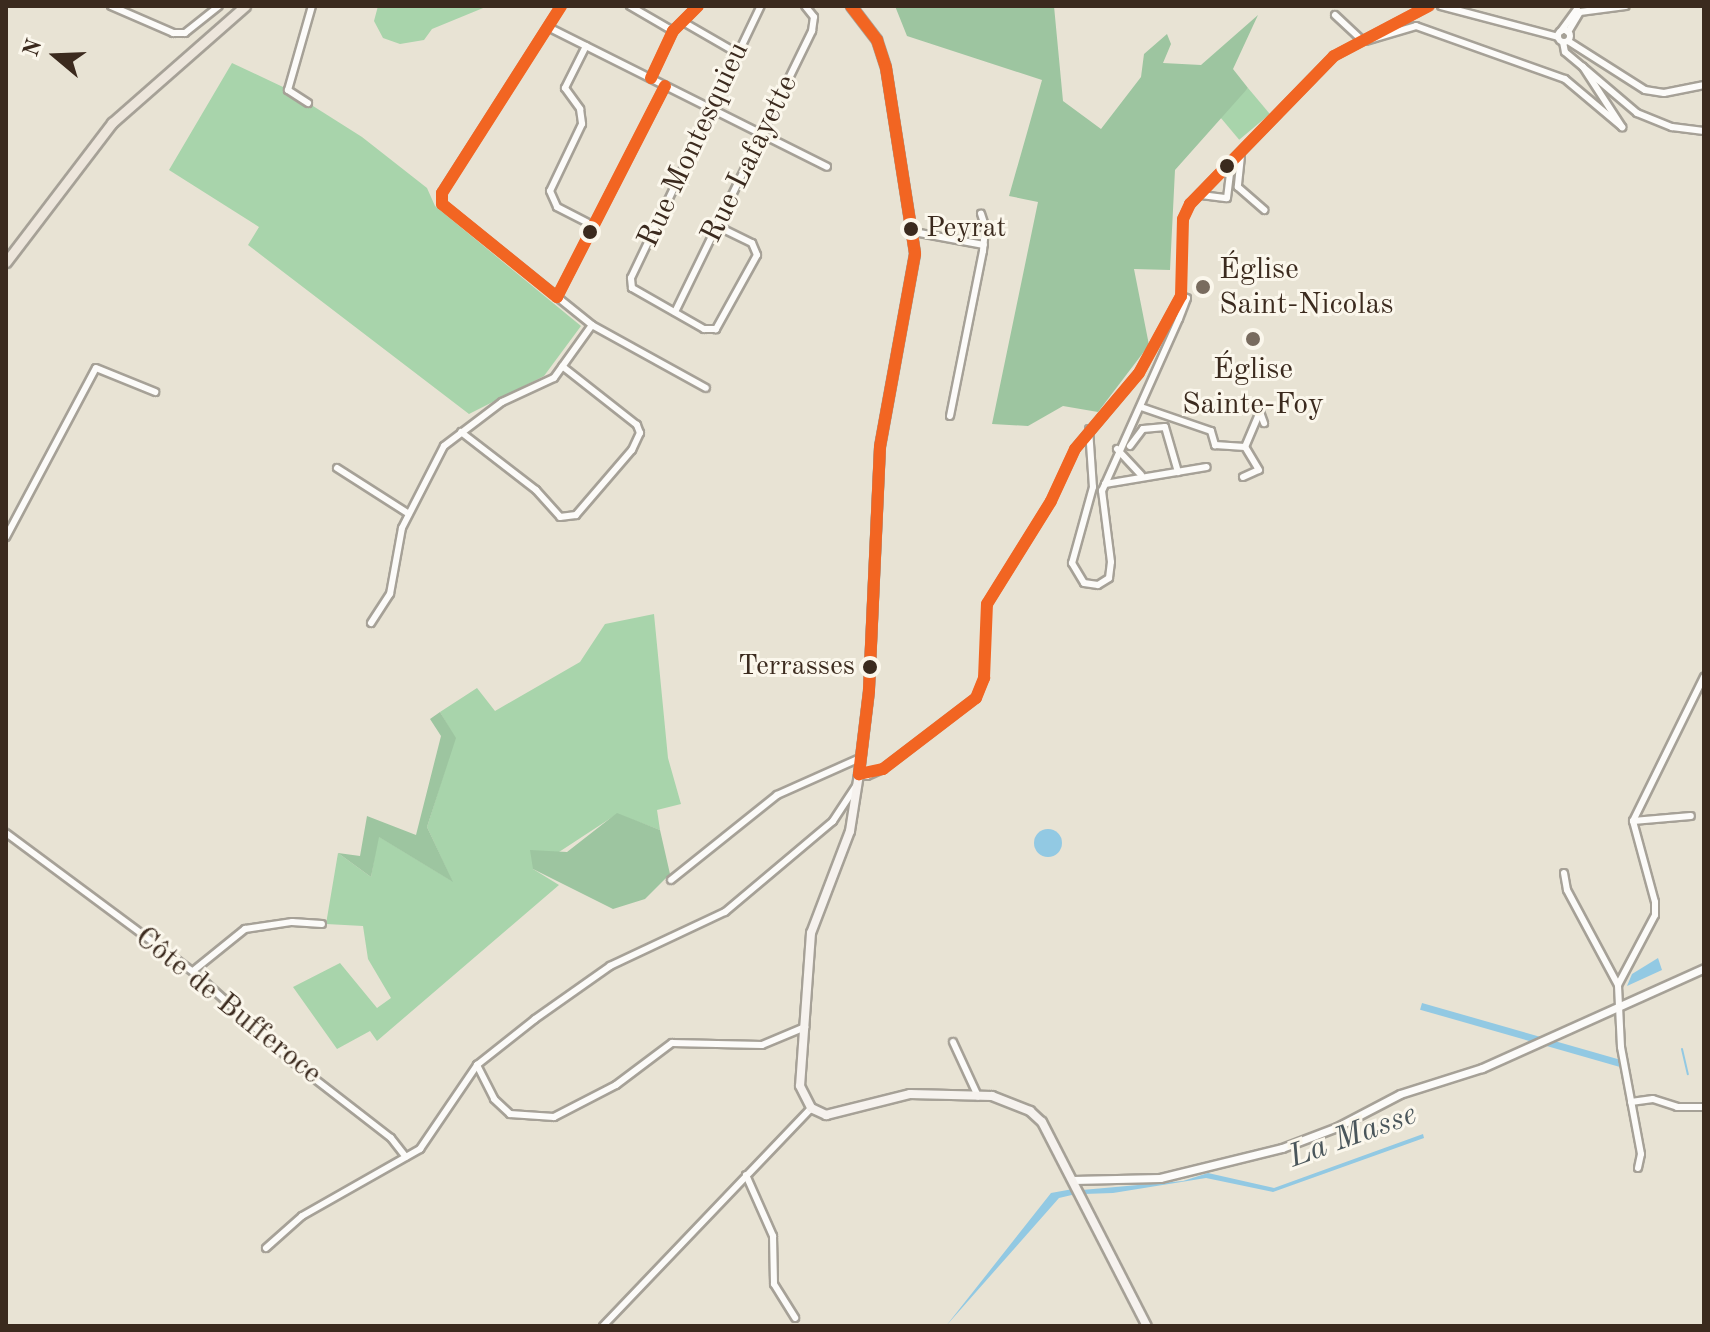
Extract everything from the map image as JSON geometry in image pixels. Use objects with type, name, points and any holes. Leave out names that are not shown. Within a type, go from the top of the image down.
[{"type":"main road","points":[[6,262],[112,123],[245,6]]},
{"type":"main road","points":[[851,6],[877,40],[914,232],[911,291],[879,456],[873,627],[859,774],[850,831],[811,933],[805,1027],[798,1075],[811,1108],[835,1116],[888,1095],[978,1096],[1013,1101],[1030,1111],[1076,1188],[1147,1326]]},
{"type":"street","points":[[111,6],[173,33],[185,33],[219,6]]},
{"type":"street","points":[[308,103],[288,90],[312,6]]},
{"type":"street","points":[[561,6],[442,193],[442,204],[592,325],[706,388]]},
{"type":"street","points":[[630,6],[673,31]]},
{"type":"street","points":[[651,78],[673,31],[685,23],[698,6]]},
{"type":"street","name":"Rue Montesquieu","points":[[675,312],[631,285],[761,6]]},
{"type":"street","name":"Rue Lafayette","points":[[675,312],[815,24],[805,6]]},
{"type":"street","points":[[1089,429],[1093,487],[1072,563],[1078,576],[1098,585],[1109,578],[1105,484],[1117,449],[1141,407],[1187,298],[1183,219],[1201,195],[1326,63],[1361,39],[1429,6]]},
{"type":"street","points":[[1441,6],[1564,37],[1645,90],[1664,93],[1704,85]]},
{"type":"street","points":[[1626,6],[1577,9],[1564,37],[1565,52],[1637,113],[1672,127],[1704,131]]},
{"type":"street","points":[[1335,15],[1361,39]]},
{"type":"street","points":[[685,23],[737,53]]},
{"type":"street","points":[[1361,39],[1416,26],[1565,79],[1622,127],[1583,67]]},
{"type":"street","points":[[548,27],[827,167]]},
{"type":"street","points":[[586,46],[565,88],[569,100],[580,109],[582,124],[550,191],[557,207],[594,226]]},
{"type":"street","points":[[557,297],[665,86]]},
{"type":"street","points":[[1241,152],[1238,187],[1264,210]]},
{"type":"street","points":[[1201,195],[1227,198],[1231,163]]},
{"type":"street","points":[[950,416],[984,245],[981,214]]},
{"type":"street","points":[[675,312],[704,329],[716,329],[755,260],[756,246],[717,226]]},
{"type":"street","points":[[914,232],[984,245]]},
{"type":"street","points":[[859,774],[867,776],[897,760],[976,698],[984,678],[987,604],[1089,429],[1122,395],[1187,298]]},
{"type":"street","points":[[371,623],[390,594],[409,514],[437,456],[461,432],[502,402],[542,386],[562,366],[592,325]]},
{"type":"street","points":[[461,432],[536,490],[560,517],[576,515],[640,433],[637,425],[562,366]]},
{"type":"street","points":[[6,537],[96,368],[155,392]]},
{"type":"street","points":[[1141,407],[1211,431],[1215,445],[1245,447]]},
{"type":"street","points":[[1245,447],[1260,412],[1264,423]]},
{"type":"street","points":[[1130,446],[1143,429],[1165,427],[1178,472]]},
{"type":"street","points":[[1243,477],[1259,470],[1245,447]]},
{"type":"street","points":[[1117,449],[1133,472],[1144,476]]},
{"type":"street","points":[[1105,484],[1207,467]]},
{"type":"street","points":[[337,468],[409,514]]},
{"type":"street","points":[[1638,1168],[1623,1062],[1618,985],[1655,915],[1633,821],[1704,677]]},
{"type":"street","points":[[671,880],[777,795],[860,758]]},
{"type":"street","points":[[266,1248],[302,1216],[346,1196],[406,1157],[438,1129],[477,1065],[610,966],[725,912],[833,821],[856,786]]},
{"type":"street","points":[[1633,821],[1691,816]]},
{"type":"street","name":"Côte de Bufferoce","points":[[6,833],[193,971],[293,1062],[391,1138],[406,1157]]},
{"type":"street","points":[[1564,873],[1567,890],[1618,985]]},
{"type":"street","points":[[193,971],[245,929],[322,924]]},
{"type":"street","points":[[1076,1188],[1160,1178],[1282,1148],[1704,968]]},
{"type":"street","points":[[477,1065],[494,1099],[510,1114],[554,1117],[616,1085],[672,1043],[762,1045],[805,1027]]},
{"type":"street","points":[[953,1042],[978,1096]]},
{"type":"street","points":[[1631,1102],[1653,1099],[1677,1107],[1704,1107]]},
{"type":"street","points":[[603,1326],[811,1108]]},
{"type":"street","points":[[746,1175],[773,1236],[774,1284],[795,1318]]},
{"type":"green space","points":[[378,6],[488,6],[432,29],[424,40],[400,44],[383,38],[374,21]]},
{"type":"green space","points":[[895,6],[1054,6],[1063,101],[1101,129],[1141,77],[1144,54],[1167,34],[1171,44],[1163,63],[1201,65],[1258,15],[1233,69],[1248,88],[1175,170],[1170,270],[1134,269],[1149,345],[1098,412],[1063,406],[1028,426],[992,424],[1038,202],[1009,196],[1042,80],[907,36]]},
{"type":"green space","points":[[232,63],[283,87],[362,137],[427,188],[435,206],[581,326],[544,376],[469,414],[248,245],[259,227],[169,170]]},
{"type":"green space","points":[[1248,88],[1270,114],[1239,140],[1217,114]]},
{"type":"green space","points":[[654,614],[668,758],[681,804],[657,810],[660,830],[617,814],[533,869],[559,885],[377,1041],[370,1031],[337,1049],[293,987],[340,963],[377,1008],[391,998],[368,959],[363,926],[326,924],[338,853],[371,877],[378,836],[452,881],[427,827],[455,738],[440,712],[477,688],[495,711],[580,662],[605,624]]},
{"type":"green space","points":[[440,712],[456,738],[427,827],[453,882],[379,837],[371,877],[338,853],[360,856],[367,816],[416,835],[441,736],[430,719]]},
{"type":"green space","points":[[617,813],[660,830],[670,874],[645,899],[613,909],[533,869],[530,850],[567,852]]},
{"type":"water","points":[[1048,829],[1058,833],[1062,843],[1058,853],[1048,857],[1038,853],[1034,843],[1038,833]]},
{"type":"water","points":[[1658,958],[1662,970],[1627,986],[1632,974]]},
{"type":"water","points":[[1422,1003],[1621,1060],[1619,1067],[1420,1010]]},
{"type":"water","points":[[1423,1134],[1424,1138],[1273,1192],[1206,1178],[1113,1193],[1084,1194],[1082,1190],[1183,1181],[1208,1173],[1274,1188]]},
{"type":"water","points":[[1073,1189],[1076,1194],[1059,1198],[946,1326],[1051,1193]]},
{"type":"waterway","name":"La Masse","points":[[1682,1049],[1688,1074]]},
{"type":"transit line","points":[[442,204],[442,193],[561,6]]},
{"type":"transit line","points":[[651,78],[673,31],[698,6]]},
{"type":"transit line","points":[[851,6],[877,40],[886,68],[915,254],[880,447],[869,691],[859,774]]},
{"type":"transit line","points":[[859,774],[883,769],[976,698],[984,678],[987,604],[1051,501],[1075,449],[1139,373],[1181,296],[1183,219],[1190,204],[1334,56],[1429,6]]},
{"type":"transit line","points":[[557,297],[665,86]]},
{"type":"transit line","points":[[442,204],[557,297]]},
{"type":"place","name":"Peyrat","points":[[911,229]]},
{"type":"place","name":"Église Saint-Nicolas","points":[[1203,287]]},
{"type":"place","name":"Église Sainte-Foy","points":[[1253,339]]},
{"type":"place","name":"Terrasses","points":[[870,667]]}]
